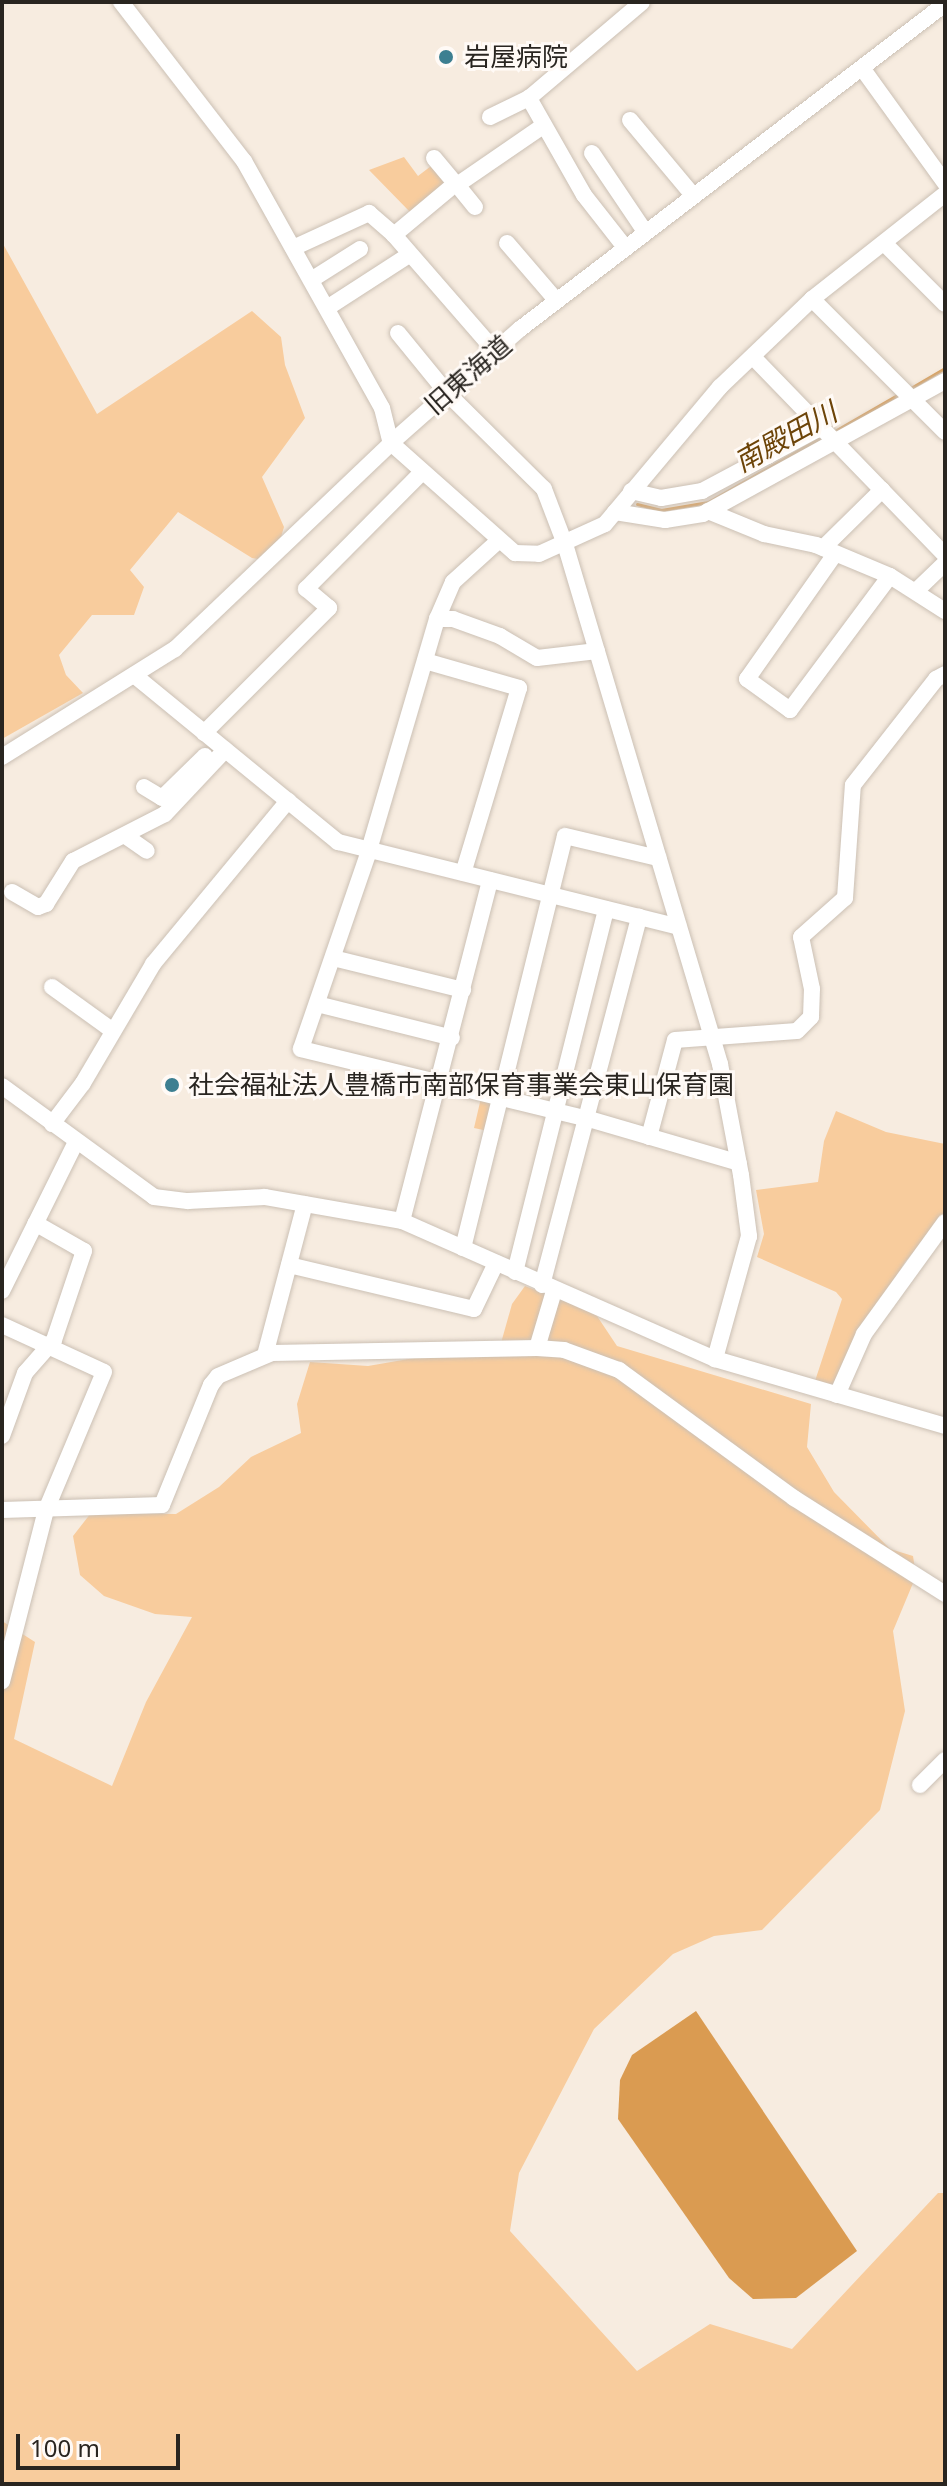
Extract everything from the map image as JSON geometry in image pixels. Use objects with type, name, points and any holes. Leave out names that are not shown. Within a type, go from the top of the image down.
[{"type":"street","points":[[121,2],[244,161],[382,408],[391,443],[497,542],[515,553],[539,554],[605,524],[720,387],[754,358],[812,299],[945,194]]},
{"type":"street","points":[[490,117],[529,98],[642,2]]},
{"type":"street","name":"旧東海道","points":[[2,757],[175,649],[391,443],[495,351],[691,193],[945,4]]},
{"type":"street","points":[[862,68],[945,183]]},
{"type":"street","points":[[529,98],[584,195],[624,246]]},
{"type":"street","points":[[630,120],[691,193]]},
{"type":"street","points":[[394,235],[453,187],[543,126]]},
{"type":"street","points":[[592,153],[644,230]]},
{"type":"street","points":[[434,158],[453,187],[475,207]]},
{"type":"street","points":[[293,248],[369,213],[394,235],[495,351]]},
{"type":"street","points":[[507,243],[556,300]]},
{"type":"street","points":[[884,243],[945,304]]},
{"type":"street","points":[[311,280],[360,249]]},
{"type":"street","points":[[327,308],[409,255]]},
{"type":"street","points":[[812,299],[945,432]]},
{"type":"street","points":[[398,333],[447,393],[544,489],[565,544],[711,1035],[739,1163],[749,1236],[715,1359]]},
{"type":"street","points":[[754,358],[945,555]]},
{"type":"street","points":[[615,512],[665,520],[708,511],[831,435],[908,394],[945,381]]},
{"type":"street","points":[[631,491],[661,498],[702,491],[831,435]]},
{"type":"street","points":[[144,787],[155,796],[169,794],[215,742],[329,608],[306,589],[422,472]]},
{"type":"street","points":[[882,490],[829,551],[747,679],[790,710],[890,576]]},
{"type":"street","points":[[708,511],[764,534],[829,551],[890,576],[917,590],[945,611]]},
{"type":"street","points":[[497,542],[453,582],[437,619],[368,854],[301,1049],[440,1086],[589,1119],[739,1163]]},
{"type":"street","points":[[917,590],[945,563]]},
{"type":"street","points":[[437,619],[453,619],[500,636],[537,658],[597,651]]},
{"type":"street","points":[[425,661],[519,688],[463,873]]},
{"type":"street","points":[[649,1137],[675,1040],[797,1031],[811,1017],[812,989],[801,937],[845,898],[853,785],[936,679],[945,674]]},
{"type":"street","points":[[134,675],[338,842],[368,854],[463,873],[679,927]]},
{"type":"street","points":[[12,892],[38,907],[46,904],[73,861],[127,837],[165,814],[215,742]]},
{"type":"street","points":[[52,1124],[153,964],[288,801]]},
{"type":"street","points":[[463,1248],[548,894],[565,836],[658,858]]},
{"type":"street","points":[[127,837],[147,851]]},
{"type":"street","points":[[402,1221],[440,1086],[490,880]]},
{"type":"street","points":[[515,1272],[606,909]]},
{"type":"street","points":[[537,1348],[548,1288],[639,917]]},
{"type":"street","points":[[333,958],[463,990]]},
{"type":"street","points":[[52,987],[113,1031]]},
{"type":"street","points":[[317,1004],[452,1038]]},
{"type":"street","points":[[2,1086],[154,1197],[188,1201],[265,1197],[402,1221],[548,1288],[715,1359],[945,1426]]},
{"type":"street","points":[[2,1291],[76,1142]]},
{"type":"street","points":[[265,1355],[305,1204]]},
{"type":"street","points":[[837,1395],[864,1334],[945,1222]]},
{"type":"street","points":[[2,1436],[25,1373],[49,1345],[84,1251],[35,1223]]},
{"type":"street","points":[[289,1265],[474,1309],[496,1263]]},
{"type":"street","points":[[2,1325],[104,1372],[46,1510],[2,1681]]},
{"type":"street","points":[[2,1510],[162,1505],[211,1385],[218,1376],[265,1355],[537,1348],[564,1350],[619,1370],[794,1498],[945,1594]]},
{"type":"street","points":[[920,1785],[945,1760]]},
{"type":"shaded area","points":[[404,157],[418,176],[435,163],[450,180],[410,212],[369,170]]},
{"type":"shaded area","points":[[2,242],[97,414],[252,311],[281,337],[285,365],[305,418],[262,477],[284,527],[281,537],[258,559],[252,558],[178,512],[130,570],[144,587],[134,615],[92,615],[59,655],[66,675],[83,693],[2,739]]},
{"type":"shaded area","points":[[481,1098],[496,1101],[488,1131],[474,1128]]},
{"type":"shaded area","points":[[836,1111],[886,1132],[945,1144],[945,1214],[905,1262],[832,1387],[815,1381],[842,1299],[836,1292],[757,1257],[764,1234],[756,1190],[818,1182],[824,1141]]},
{"type":"shaded area","points":[[525,1286],[595,1313],[617,1346],[811,1404],[807,1447],[834,1492],[890,1549],[913,1556],[916,1576],[893,1631],[905,1711],[880,1810],[762,1930],[714,1936],[673,1954],[594,2029],[519,2173],[510,2231],[637,2371],[710,2324],[792,2349],[938,2193],[945,2193],[945,2484],[2,2484],[2,1621],[35,1642],[14,1739],[112,1786],[146,1702],[192,1617],[155,1614],[104,1596],[80,1575],[73,1536],[91,1513],[176,1514],[219,1487],[251,1457],[301,1433],[297,1404],[310,1362],[368,1366],[501,1343],[512,1304]]},
{"type":"shaded area","points":[[696,2011],[857,2251],[796,2298],[753,2299],[729,2278],[618,2119],[620,2080],[632,2055]]},
{"type":"waterway","name":"南殿田川","points":[[909,389],[945,368]]},
{"type":"waterway","name":"南殿田川","points":[[833,432],[899,394]]},
{"type":"waterway","name":"南殿田川","points":[[637,504],[661,510],[708,502],[822,437]]},
{"type":"place","name":"岩屋病院","points":[[446,57]]},
{"type":"place","name":"社会福祉法人豊橋市南部保育事業会東山保育園","points":[[172,1085]]}]
